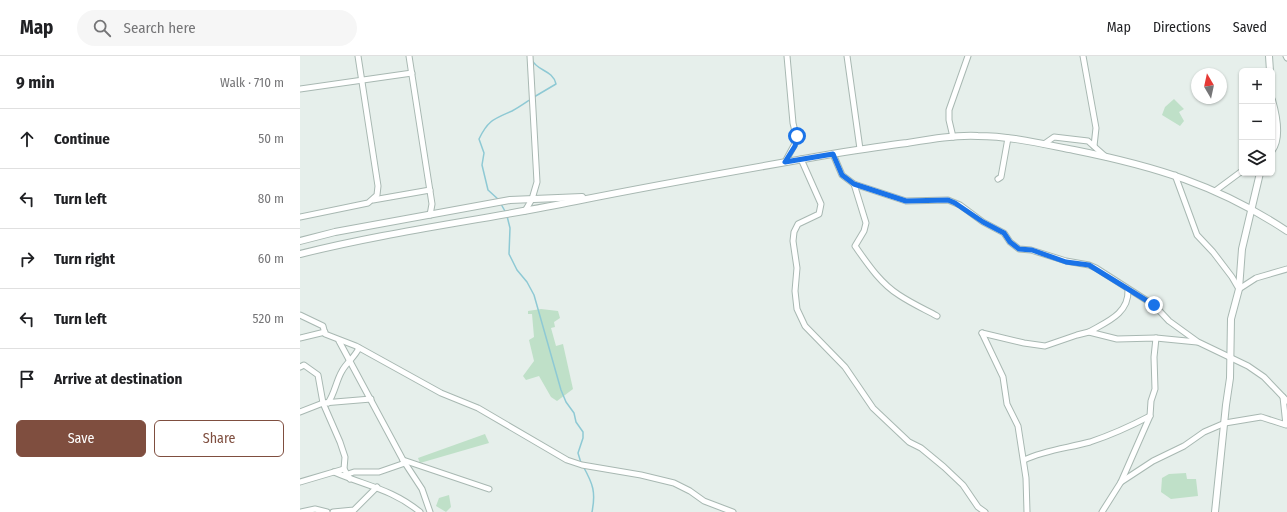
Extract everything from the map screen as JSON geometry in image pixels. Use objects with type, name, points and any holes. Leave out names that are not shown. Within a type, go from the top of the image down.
[{"type":"street","points":[[358,56],[378,186],[377,195],[373,200]]},
{"type":"street","points":[[409,56],[432,204],[430,215]]},
{"type":"street","points":[[525,211],[532,199],[537,182],[530,56]]},
{"type":"street","points":[[785,162],[797,140],[793,123],[787,56]]},
{"type":"street","points":[[847,56],[860,149]]},
{"type":"street","points":[[953,137],[949,120],[949,110],[968,56]]},
{"type":"street","points":[[1083,56],[1096,128],[1094,146]]},
{"type":"street","points":[[1269,56],[1270,68]]},
{"type":"street","points":[[300,89],[412,73]]},
{"type":"street","points":[[1273,104],[1277,137],[1275,146]]},
{"type":"street","points":[[300,254],[346,242],[408,230],[525,211],[598,196],[801,159],[860,149],[953,137],[978,136],[1008,138],[1044,144],[1106,157],[1174,175],[1215,191],[1287,231]]},
{"type":"street","points":[[1044,144],[1054,137],[1066,137],[1088,141],[1106,157]]},
{"type":"street","points":[[998,179],[1001,177],[1008,138]]},
{"type":"street","points":[[833,154],[842,175],[854,184],[906,201],[948,200],[1004,233],[1010,242],[1019,249],[1032,250],[1066,262],[1089,265],[1154,305],[1169,321],[1198,342],[1248,366],[1264,377],[1287,401]]},
{"type":"street","points":[[801,159],[821,204],[819,214],[798,224],[794,232],[793,241],[797,268],[795,291],[797,308],[805,326],[845,367],[873,408],[909,442],[921,448],[944,467],[963,485],[978,507],[985,512]]},
{"type":"street","points":[[1215,191],[1239,173]]},
{"type":"street","points":[[1174,175],[1197,235],[1218,258],[1239,289]]},
{"type":"street","points":[[1216,512],[1224,423],[1230,384],[1231,319],[1239,289],[1242,249],[1259,176]]},
{"type":"street","points":[[854,184],[866,223],[864,231],[855,246],[868,264],[891,289],[937,316]]},
{"type":"street","points":[[300,217],[373,200],[430,190]]},
{"type":"street","points":[[300,241],[334,232],[510,200],[598,196]]},
{"type":"street","points":[[1239,289],[1256,278],[1287,269]]},
{"type":"street","points":[[1027,512],[1024,460],[1018,426],[1007,404],[1002,377],[982,333],[1024,343],[1045,346],[1088,332],[1119,314],[1127,303],[1128,290]]},
{"type":"street","points":[[300,315],[323,326],[325,334],[359,348],[441,393],[478,408],[567,460],[582,466],[641,475],[674,483],[690,490],[704,501],[733,512]]},
{"type":"street","points":[[300,338],[325,332]]},
{"type":"street","points":[[1088,332],[1117,339],[1156,338],[1198,342]]},
{"type":"street","points":[[1102,512],[1121,482],[1150,416],[1151,401],[1155,389],[1154,357],[1156,338]]},
{"type":"street","points":[[339,341],[404,461],[422,489],[430,512]]},
{"type":"street","points":[[325,403],[334,394],[341,373],[359,348]]},
{"type":"street","points":[[300,367],[304,365],[318,375],[325,403],[345,457],[345,474]]},
{"type":"street","points":[[1121,482],[1153,461],[1184,446],[1204,432],[1224,423],[1261,417],[1286,425],[1283,396]]},
{"type":"street","points":[[300,412],[325,403],[371,399]]},
{"type":"street","points":[[1024,460],[1037,454],[1090,442],[1128,428],[1150,416]]},
{"type":"street","points":[[345,474],[354,472],[379,472],[404,461],[461,478],[489,490]]},
{"type":"street","points":[[301,483],[334,472],[345,474],[406,501],[420,512]]},
{"type":"street","points":[[333,512],[354,510],[377,487]]},
{"type":"street","points":[[301,512],[315,510],[327,512]]},
{"type":"green space","points":[[1174,99],[1184,109],[1179,112],[1184,121],[1180,126],[1162,115],[1165,107]]},
{"type":"green space","points":[[541,309],[558,311],[560,318],[554,322],[555,327],[551,328],[556,346],[563,344],[573,389],[557,401],[551,397],[539,376],[526,380],[523,376],[534,361],[529,340],[534,337],[532,314],[528,314],[528,311]]},
{"type":"green space","points":[[485,434],[489,443],[420,463],[418,458]]},
{"type":"green space","points":[[1186,473],[1187,479],[1196,479],[1198,496],[1171,499],[1161,492],[1162,478],[1169,474]]},
{"type":"green space","points":[[449,495],[451,507],[446,512],[436,506],[439,498]]},
{"type":"waterway","points":[[532,60],[534,64],[552,76],[556,84],[534,97]]},
{"type":"waterway","points":[[499,200],[488,190],[482,165],[484,153],[479,139],[485,128],[492,121],[514,110],[531,99]]},
{"type":"waterway","points":[[501,204],[506,213]]},
{"type":"waterway","points":[[507,216],[510,228],[509,254],[517,270],[527,282],[534,295],[561,390],[566,402],[574,413],[576,422],[583,432],[583,438],[578,453],[581,463]]},
{"type":"waterway","points":[[583,466],[594,493],[592,512]]},
{"type":"route","points":[[797,136],[795,146],[785,162],[833,154],[842,175],[854,184],[868,190],[887,194],[910,202],[948,200],[960,205],[972,215],[1004,233],[1010,242],[1019,249],[1023,248],[1032,250],[1066,262],[1089,265],[1098,269],[1123,287],[1154,305]]}]
